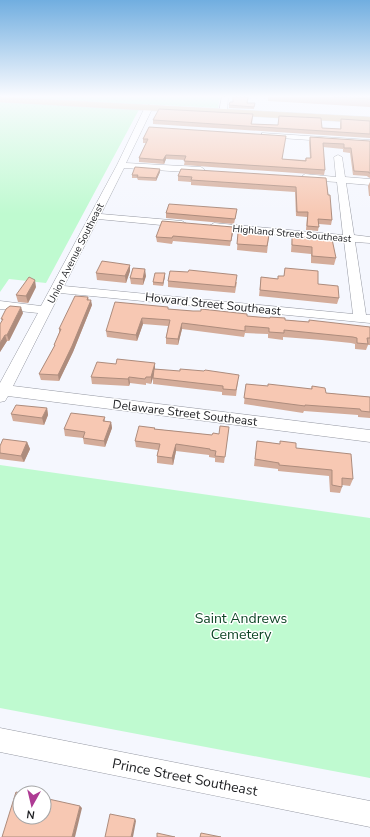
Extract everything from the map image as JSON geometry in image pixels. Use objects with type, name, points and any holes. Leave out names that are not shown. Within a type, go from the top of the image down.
[{"type":"street","name":"Union Avenue Southeast","points":[[1,393],[121,165],[138,136]]},
{"type":"street","points":[[284,136],[370,142]]},
{"type":"street","points":[[338,157],[348,238],[365,319]]},
{"type":"street","points":[[121,165],[207,171]]},
{"type":"street","points":[[293,177],[370,182]]},
{"type":"street","points":[[94,216],[189,224]]},
{"type":"street","name":"Highland Street Southeast","points":[[205,226],[370,240]]},
{"type":"street","name":"Howard Street Southeast","points":[[57,289],[365,319]]},
{"type":"street","points":[[0,305],[46,310]]},
{"type":"street","name":"Delaware Street Southeast","points":[[1,393],[370,436]]},
{"type":"street","name":"Prince Street Southeast","points":[[0,740],[370,814]]},
{"type":"green space","points":[[0,136],[125,136],[46,283],[9,279],[0,292]]},
{"type":"green space","name":"Saint Andrews Cemetery","points":[[0,465],[370,518],[370,778],[0,708]]},
{"type":"building","points":[[144,136],[286,136],[282,159],[306,161],[306,158],[311,158],[310,137],[370,141],[370,173],[354,171],[351,148],[344,148],[344,144],[323,143],[325,170],[184,161],[186,156],[166,155],[163,160],[139,158],[148,139],[143,139]]},
{"type":"building","points":[[135,167],[160,169],[156,178],[137,177],[138,175],[132,175]]},
{"type":"building","points":[[181,169],[326,178],[328,195],[330,195],[332,220],[318,219],[319,227],[307,226],[308,212],[297,212],[296,187],[191,180],[192,177],[178,176]]},
{"type":"building","points":[[169,204],[237,209],[235,219],[166,213]]},
{"type":"building","points":[[162,221],[233,227],[231,241],[173,236],[172,238],[156,237]]},
{"type":"building","points":[[238,233],[269,235],[267,246],[237,244]]},
{"type":"building","points":[[307,233],[319,234],[319,238],[332,239],[336,258],[312,256],[312,247],[292,245],[292,237],[307,237]]},
{"type":"building","points":[[102,261],[130,265],[125,276],[96,273]]},
{"type":"building","points":[[133,268],[145,269],[143,279],[130,278]]},
{"type":"building","points":[[285,268],[318,271],[318,284],[338,286],[339,298],[260,290],[261,277],[278,279],[278,276],[284,276]]},
{"type":"building","points":[[189,270],[237,275],[235,287],[168,281],[170,271],[188,272]]},
{"type":"building","points":[[155,273],[165,273],[163,283],[153,282]]},
{"type":"building","points":[[29,277],[35,280],[26,296],[16,295]]},
{"type":"building","points":[[75,296],[88,297],[87,300],[91,300],[72,346],[58,375],[39,374],[55,345],[61,329],[59,329]]},
{"type":"building","points":[[115,302],[168,307],[168,309],[201,311],[201,309],[247,314],[247,316],[285,318],[285,320],[309,322],[309,320],[370,327],[370,338],[367,338],[368,344],[357,343],[357,338],[353,337],[284,330],[284,333],[269,332],[269,328],[245,326],[245,331],[182,323],[178,339],[166,338],[170,320],[142,318],[136,335],[106,331]]},
{"type":"building","points":[[10,306],[21,307],[7,335],[5,335],[0,343],[0,324],[3,319],[1,319],[6,309]]},
{"type":"building","points":[[117,359],[155,363],[151,377],[146,377],[145,379],[129,377],[128,379],[91,377],[97,362],[116,364]]},
{"type":"building","points":[[154,369],[180,371],[180,369],[205,370],[239,375],[236,390],[223,389],[223,386],[153,378]]},
{"type":"building","points":[[246,384],[268,386],[268,384],[312,389],[312,386],[325,388],[326,393],[370,397],[370,412],[361,411],[360,409],[305,406],[244,398]]},
{"type":"building","points":[[16,405],[47,408],[42,418],[11,414]]},
{"type":"building","points":[[71,413],[105,417],[103,421],[111,422],[104,441],[83,438],[85,432],[64,429]]},
{"type":"building","points":[[139,426],[212,435],[213,433],[219,434],[220,426],[229,427],[225,457],[215,456],[216,451],[210,449],[176,444],[172,458],[157,456],[160,444],[135,441]]},
{"type":"building","points":[[3,439],[27,442],[21,456],[0,453],[0,446]]},
{"type":"building","points":[[257,441],[280,444],[280,441],[296,443],[296,448],[351,454],[353,479],[342,478],[342,487],[332,485],[332,470],[279,465],[279,463],[255,459]]},
{"type":"building","points":[[52,800],[80,806],[72,837],[2,837],[12,805],[12,825],[52,825]]},
{"type":"building","points":[[110,814],[135,819],[131,837],[105,837]]},
{"type":"building","points":[[157,833],[175,837],[157,837]]},
{"type":"building","points":[[201,833],[221,837],[200,837]]}]
